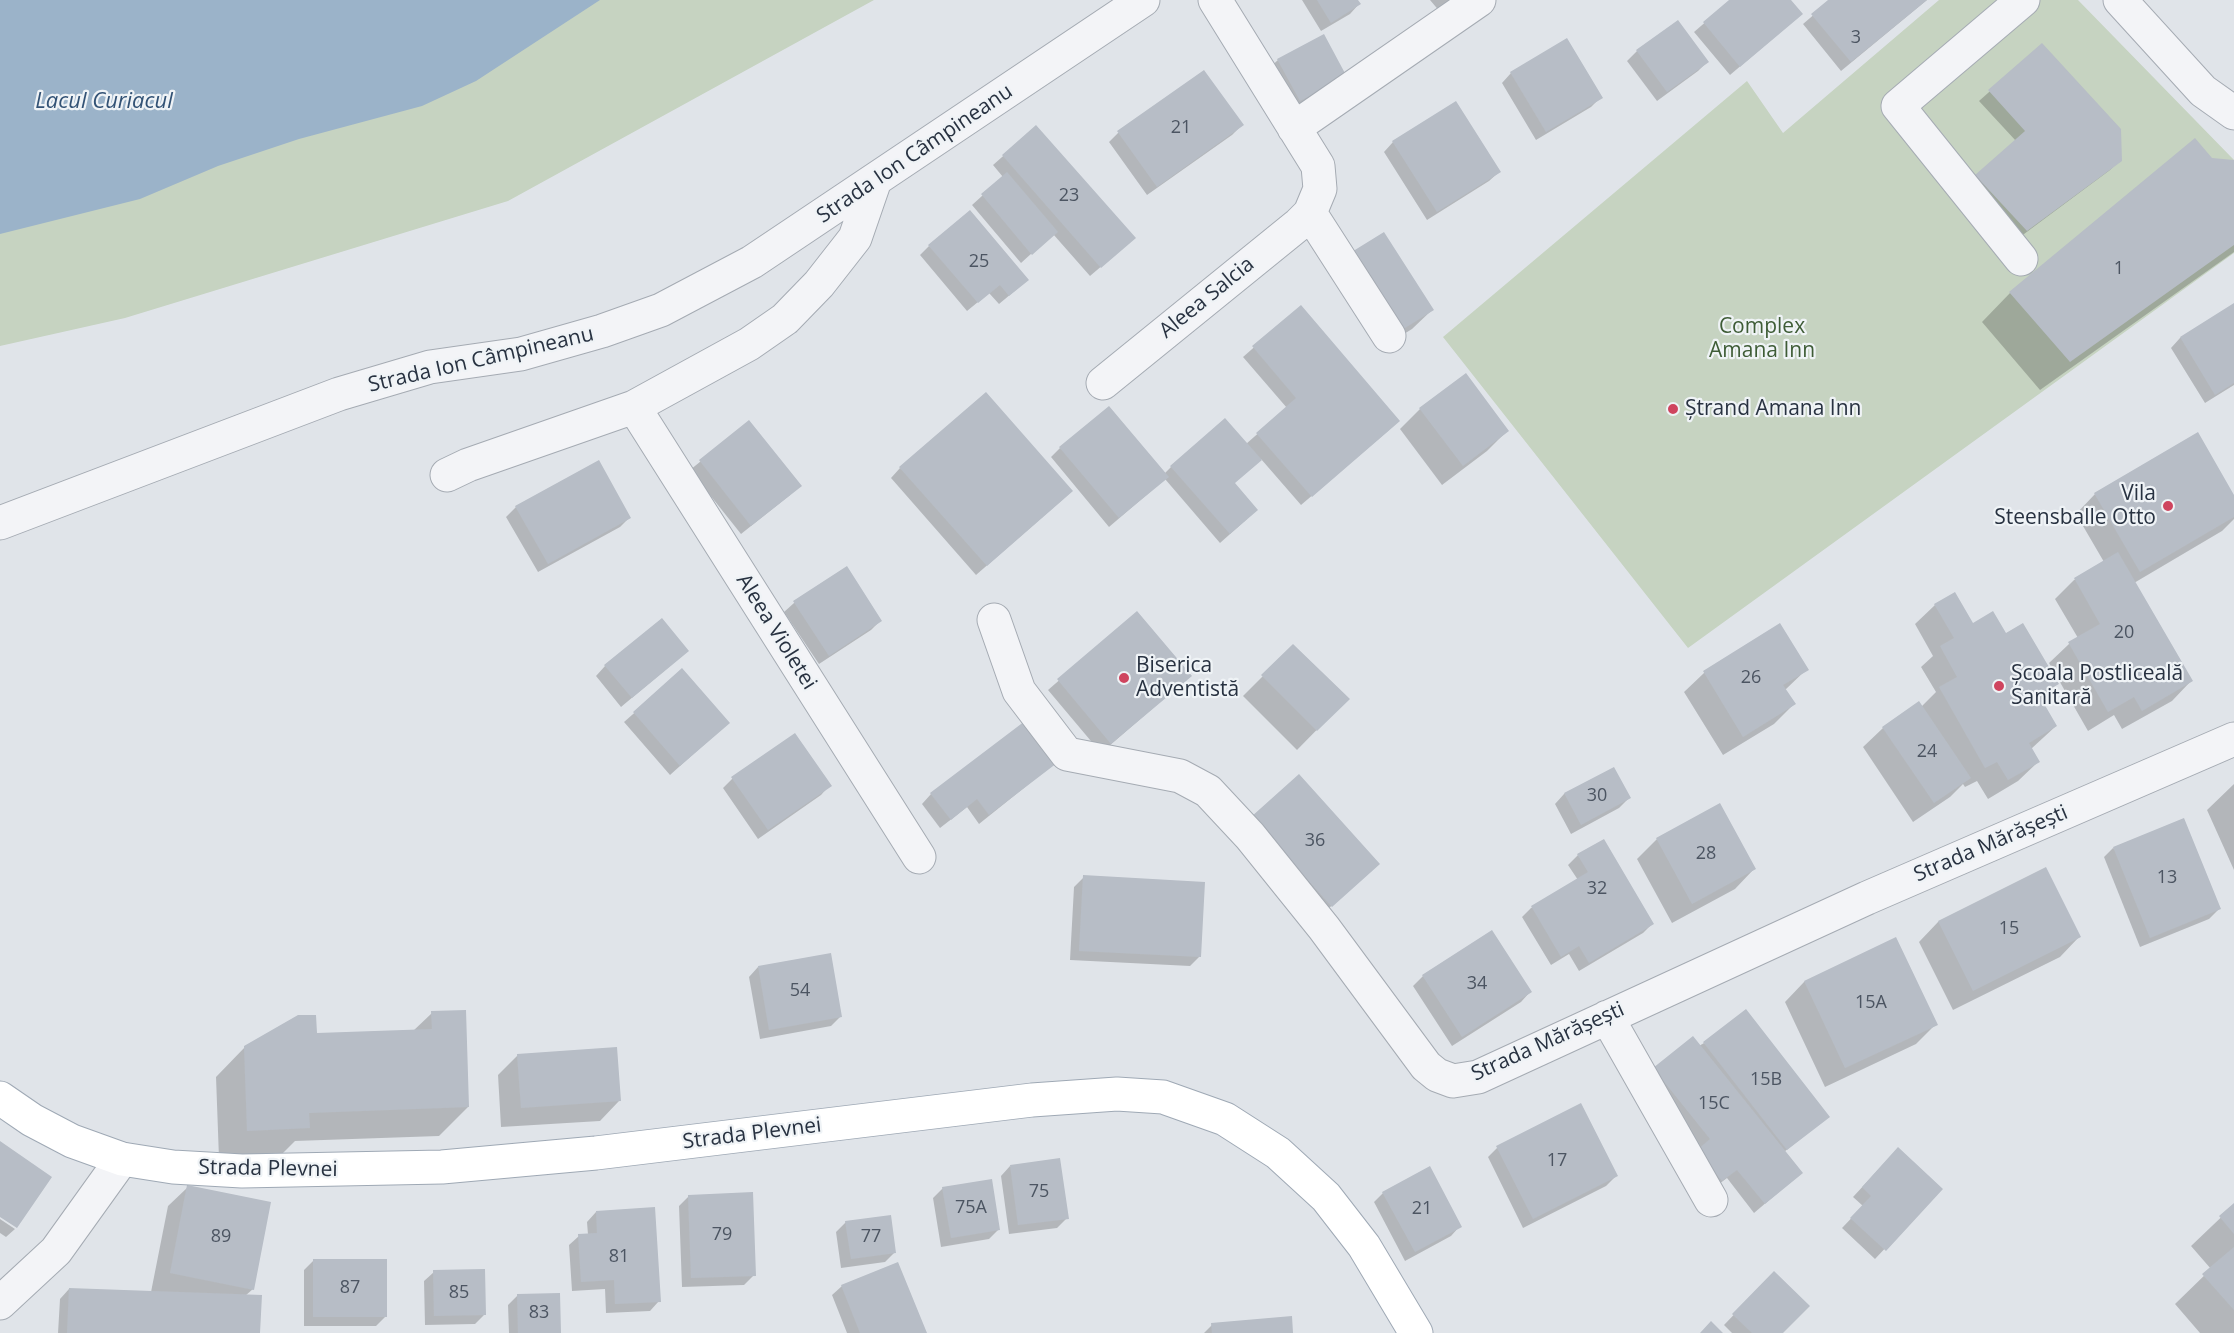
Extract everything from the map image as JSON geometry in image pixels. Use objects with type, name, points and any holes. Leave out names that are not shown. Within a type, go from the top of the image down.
[{"type":"main road","name":"Strada Plevnei","points":[[0,1098],[32,1120],[72,1141],[122,1159],[173,1167],[242,1171],[442,1167],[596,1153],[1032,1100],[1117,1094],[1164,1096],[1225,1119],[1278,1153],[1326,1197],[1364,1246],[1416,1333]]},
{"type":"street","name":"Strada Ion Câmpineanu","points":[[0,523],[339,394],[430,367],[521,354],[602,331],[661,310],[752,262],[1143,0]]},
{"type":"street","name":"Aleea Salcia","points":[[1103,383],[1299,225],[1310,213],[1320,189],[1318,166],[1215,0]]},
{"type":"street","points":[[1294,128],[1479,0]]},
{"type":"street","points":[[2021,259],[1898,106],[2023,0]]},
{"type":"street","points":[[2120,0],[2203,91],[2234,113]]},
{"type":"street","points":[[447,475],[468,465],[634,407],[749,344],[786,319],[819,284],[855,238],[875,180]]},
{"type":"street","points":[[1310,213],[1389,336]]},
{"type":"street","name":"Aleea Violetei","points":[[634,407],[919,857]]},
{"type":"street","name":"Strada Mărășești","points":[[994,620],[1019,691],[1068,754],[1180,776],[1208,791],[1257,845],[1324,928],[1426,1066],[1437,1075],[1454,1081],[1478,1077],[1867,898],[2234,740]]},
{"type":"street","points":[[1607,1017],[1711,1200]]},
{"type":"street","points":[[0,1303],[56,1251],[122,1159]]},
{"type":"green space","points":[[0,0],[874,0],[508,201],[125,318],[0,346]]},
{"type":"green space","name":"Complex Amana Inn","points":[[1939,0],[2078,0],[2234,160],[2234,253],[1688,648],[1443,337],[1747,81],[1783,133]]},
{"type":"water","name":"Lacul Curiacul","points":[[0,0],[600,0],[476,81],[422,106],[299,139],[218,166],[140,199],[0,234]]},
{"type":"building","points":[[1317,0],[1358,0],[1361,4],[1331,23]]},
{"type":"building","points":[[1729,0],[1791,0],[1803,14],[1740,67],[1703,22]]},
{"type":"building","points":[[1828,0],[1927,0],[1851,62],[1811,14]]},
{"type":"building","points":[[1678,20],[1709,62],[1667,92],[1636,50]]},
{"type":"building","points":[[1324,34],[1347,77],[1300,101],[1277,59]]},
{"type":"building","points":[[1567,38],[1603,98],[1546,132],[1510,72]]},
{"type":"building","points":[[2042,43],[2121,129],[2122,161],[2027,231],[1975,175],[2025,131],[1988,90]]},
{"type":"building","points":[[1204,70],[1244,125],[1157,187],[1117,131]]},
{"type":"building","points":[[1456,101],[1501,172],[1437,212],[1392,141]]},
{"type":"building","points":[[1036,125],[1136,238],[1101,268],[1002,155]]},
{"type":"building","points":[[2195,138],[2212,158],[2234,160],[2234,245],[2070,362],[2009,292]]},
{"type":"building","points":[[1007,172],[1058,232],[1032,255],[981,194]]},
{"type":"building","points":[[970,210],[1029,280],[1009,296],[1000,285],[978,303],[928,245]]},
{"type":"building","points":[[1384,232],[1434,310],[1400,331],[1350,253]]},
{"type":"building","points":[[2234,303],[2234,383],[2215,395],[2180,337]]},
{"type":"building","points":[[1301,305],[1400,421],[1312,497],[1256,433],[1296,398],[1252,346]]},
{"type":"building","points":[[1466,373],[1509,431],[1463,466],[1419,408]]},
{"type":"building","points":[[986,392],[1073,491],[987,566],[899,467]]},
{"type":"building","points":[[1109,406],[1169,477],[1119,518],[1059,447]]},
{"type":"building","points":[[1225,418],[1262,460],[1235,483],[1258,510],[1230,534],[1170,466]]},
{"type":"building","points":[[749,420],[802,486],[751,526],[699,460]]},
{"type":"building","name":"Vila Steensballe Otto","points":[[2198,432],[2234,495],[2234,517],[2140,572],[2094,493]]},
{"type":"building","points":[[599,460],[631,518],[548,564],[515,506]]},
{"type":"building","points":[[2118,552],[2193,681],[2142,711],[2134,697],[2108,712],[2068,642],[2100,624],[2074,578]]},
{"type":"building","points":[[847,566],[882,621],[829,656],[793,601]]},
{"type":"building","name":"Școala Postliceală Sanitară","points":[[1955,592],[1973,623],[1993,611],[2006,633],[2023,623],[2059,684],[2039,695],[2057,726],[2029,743],[2040,762],[2008,780],[1997,762],[1985,768],[1939,687],[1957,677],[1940,646],[1954,638],[1934,604]]},
{"type":"building","name":"Biserica Adventistă","points":[[1137,611],[1192,676],[1111,744],[1057,679]]},
{"type":"building","points":[[662,618],[689,651],[632,698],[604,665]]},
{"type":"building","points":[[1780,623],[1809,670],[1783,685],[1796,704],[1743,737],[1703,671]]},
{"type":"building","points":[[1293,644],[1350,699],[1317,731],[1261,675]]},
{"type":"building","points":[[682,668],[730,723],[680,766],[633,712]]},
{"type":"building","points":[[1919,701],[1971,778],[1934,803],[1882,727]]},
{"type":"building","points":[[1025,721],[1057,763],[989,815],[977,799],[951,820],[930,793]]},
{"type":"building","points":[[795,733],[832,786],[768,830],[731,777]]},
{"type":"building","points":[[1614,767],[1631,798],[1581,825],[1564,793]]},
{"type":"building","points":[[1299,774],[1380,864],[1332,907],[1251,817]]},
{"type":"building","points":[[1720,803],[1756,869],[1692,904],[1656,838]]},
{"type":"building","points":[[2184,818],[2221,909],[2150,938],[2113,847]]},
{"type":"building","points":[[1604,839],[1654,924],[1589,963],[1579,946],[1561,957],[1531,906],[1588,872],[1577,854]]},
{"type":"building","points":[[2046,867],[2081,937],[1973,991],[1938,921]]},
{"type":"building","points":[[1083,875],[1205,882],[1201,957],[1079,951]]},
{"type":"building","points":[[1492,930],[1532,992],[1462,1037],[1422,975]]},
{"type":"building","points":[[1896,937],[1938,1025],[1845,1068],[1804,981]]},
{"type":"building","points":[[831,953],[842,1017],[769,1030],[758,966]]},
{"type":"building","points":[[1746,1009],[1830,1117],[1787,1150],[1703,1042]]},
{"type":"building","points":[[466,1010],[469,1107],[309,1113],[310,1128],[247,1131],[244,1046],[298,1015],[316,1015],[317,1033],[432,1029],[431,1011]]},
{"type":"building","points":[[1693,1036],[1803,1173],[1765,1204],[1737,1170],[1722,1181],[1697,1150],[1710,1139],[1653,1068]]},
{"type":"building","points":[[617,1047],[621,1101],[521,1108],[517,1054]]},
{"type":"building","points":[[1581,1103],[1618,1176],[1533,1219],[1496,1146]]},
{"type":"building","points":[[0,1141],[52,1177],[17,1228],[0,1217]]},
{"type":"building","points":[[1898,1147],[1943,1189],[1886,1251],[1850,1218],[1871,1196],[1862,1187]]},
{"type":"building","points":[[1060,1158],[1069,1219],[1018,1225],[1010,1165]]},
{"type":"building","points":[[1430,1166],[1462,1227],[1415,1252],[1382,1192]]},
{"type":"building","points":[[992,1179],[1000,1230],[951,1238],[942,1187]]},
{"type":"building","points":[[187,1185],[271,1202],[254,1290],[170,1273]]},
{"type":"building","points":[[753,1192],[756,1276],[691,1278],[688,1195]]},
{"type":"building","points":[[2234,1203],[2234,1234],[2219,1216]]},
{"type":"building","points":[[655,1207],[661,1302],[615,1304],[614,1280],[581,1282],[578,1234],[597,1233],[596,1211]]},
{"type":"building","points":[[891,1215],[896,1253],[851,1259],[845,1221]]},
{"type":"building","points":[[2234,1247],[2234,1310],[2202,1274]]},
{"type":"building","points":[[313,1259],[387,1259],[387,1317],[313,1317]]},
{"type":"building","points":[[898,1262],[927,1333],[860,1333],[841,1285]]},
{"type":"building","points":[[485,1269],[486,1315],[434,1316],[433,1270]]},
{"type":"building","points":[[1774,1271],[1810,1306],[1783,1333],[1752,1333],[1732,1314]]},
{"type":"building","points":[[69,1288],[262,1295],[260,1333],[67,1333]]},
{"type":"building","points":[[560,1293],[561,1333],[518,1333],[517,1294]]},
{"type":"building","points":[[1292,1316],[1293,1333],[1212,1333],[1211,1323]]},
{"type":"building","points":[[1711,1321],[1723,1333],[1700,1333]]},
{"type":"place","name":"Ștrand Amana Inn","points":[[1673,409]]},
{"type":"place","name":"Vila Steensballe Otto","points":[[2168,506]]},
{"type":"place","name":"Biserica Adventistă","points":[[1124,678]]},
{"type":"place","name":"Școala Postliceală Sanitară","points":[[1999,686]]}]
